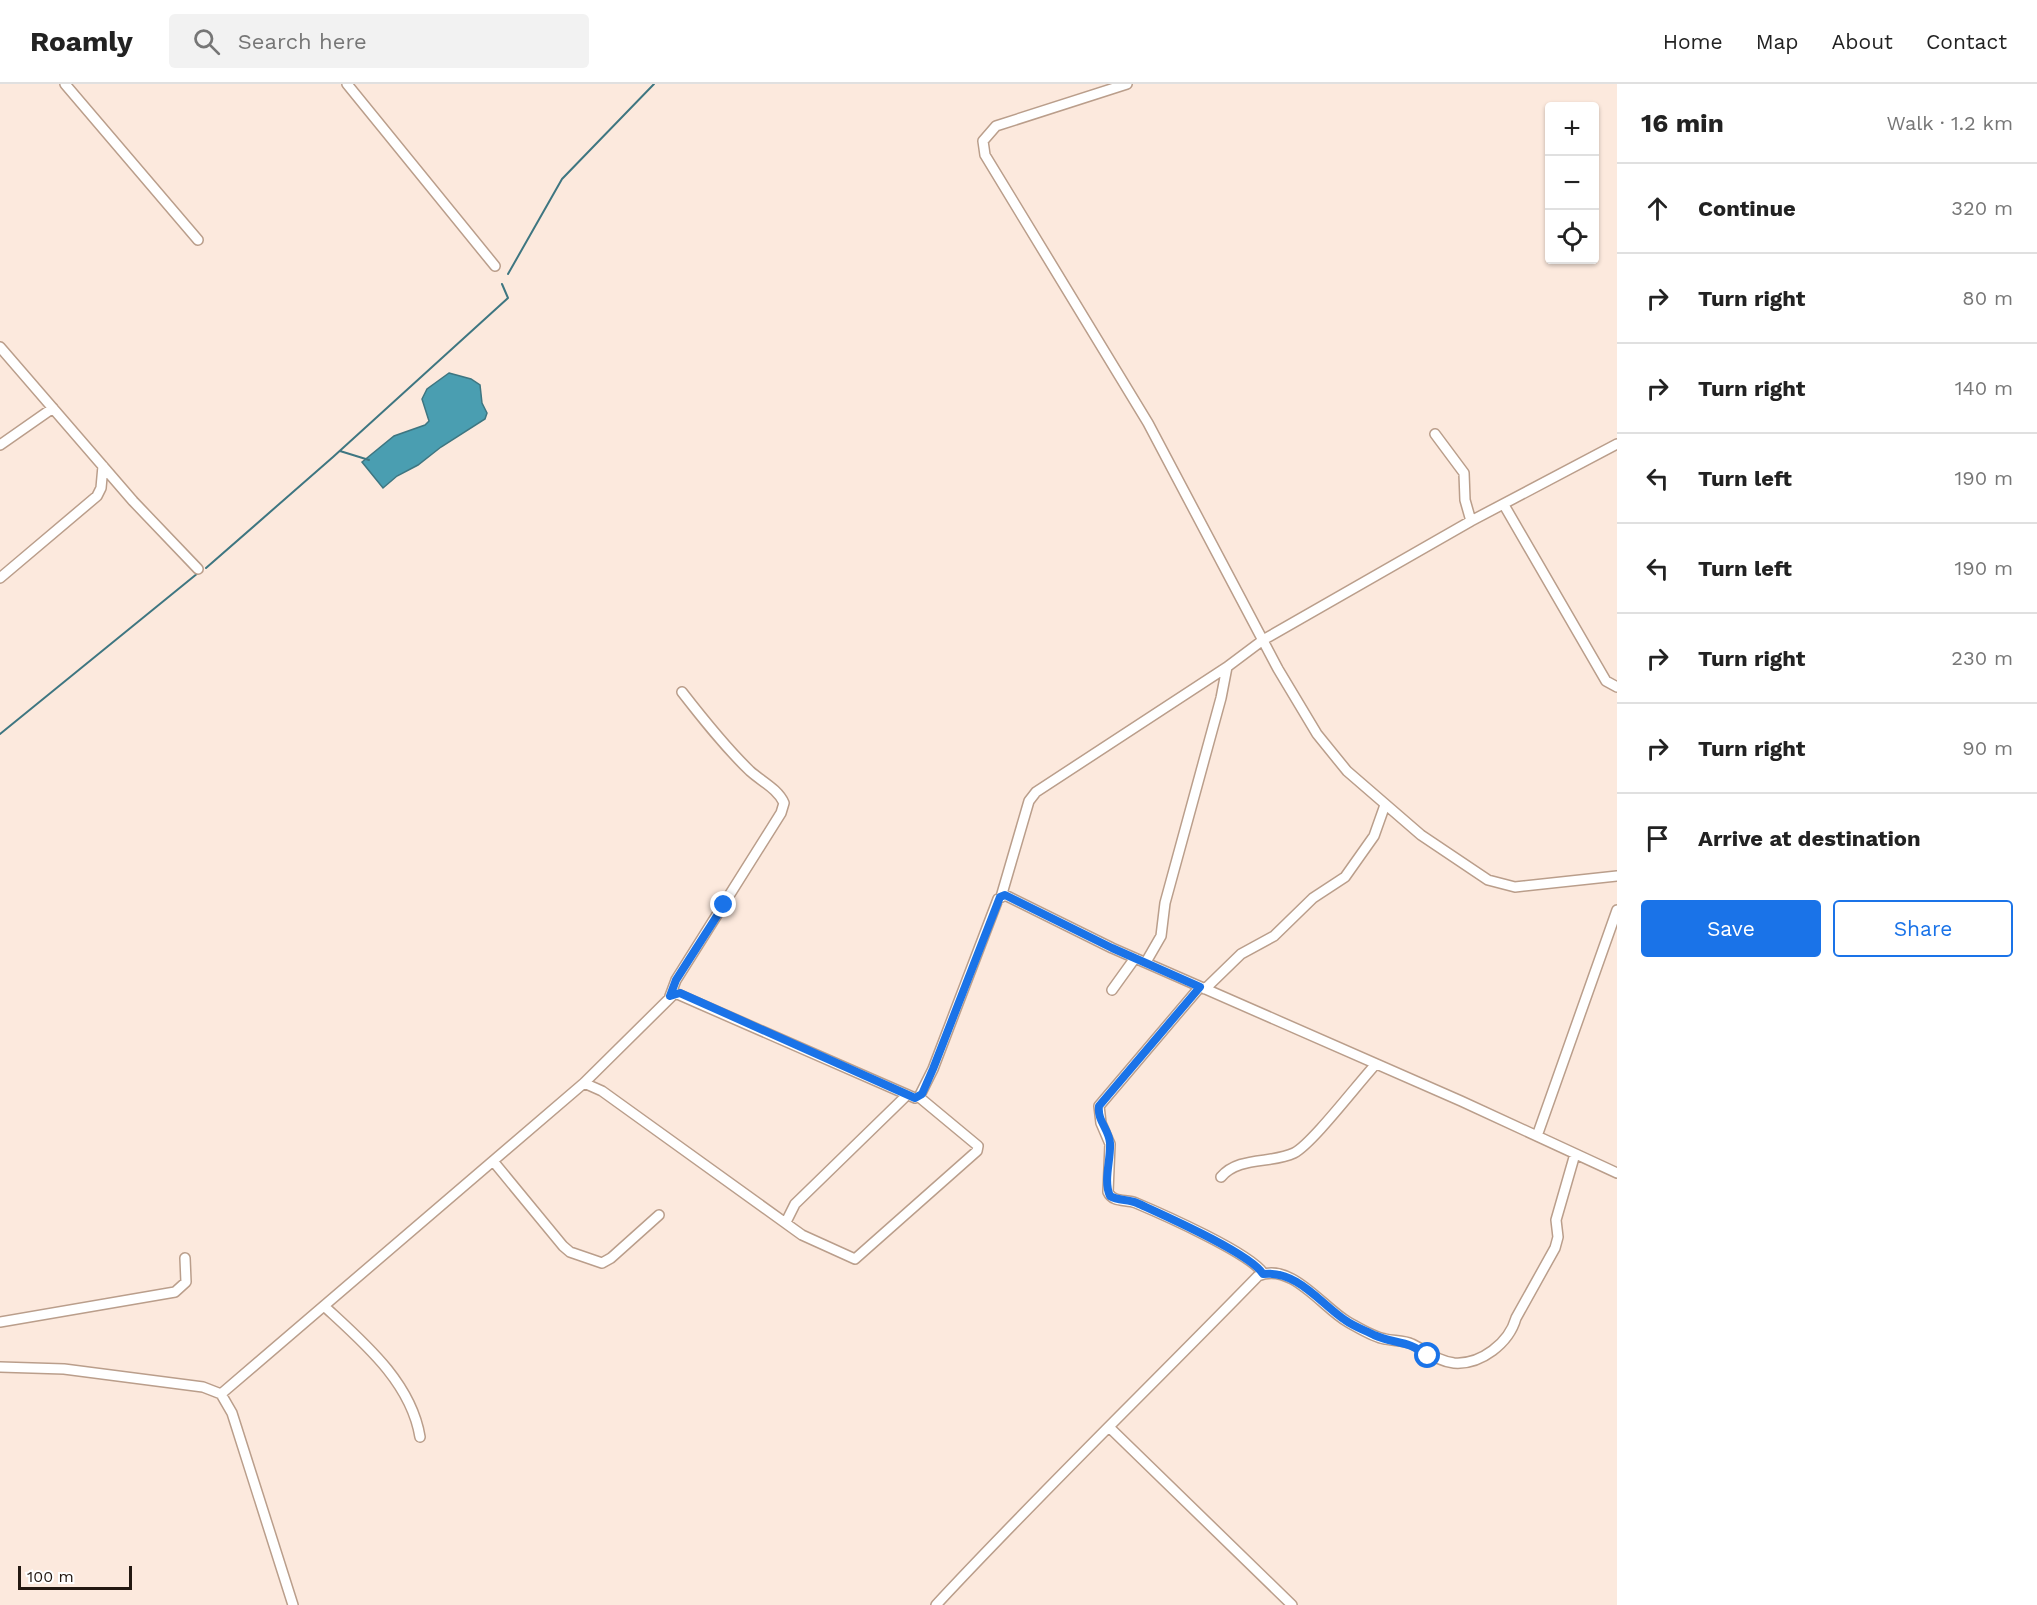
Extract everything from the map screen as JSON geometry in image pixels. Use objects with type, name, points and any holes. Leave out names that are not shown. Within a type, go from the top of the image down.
[{"type":"street","points":[[65,84],[198,240]]},
{"type":"street","points":[[347,84],[495,266]]},
{"type":"street","points":[[1127,84],[1003,123],[990,131],[983,141],[983,147],[1002,184],[1148,423],[1263,640],[1321,740],[1347,771],[1421,836],[1497,884],[1521,886],[1617,876]]},
{"type":"street","points":[[0,347],[103,466],[198,569]]},
{"type":"street","points":[[0,445],[53,408]]},
{"type":"street","points":[[1435,434],[1464,473],[1466,506],[1471,521]]},
{"type":"street","points":[[919,1097],[933,1069],[1000,897],[1029,801],[1036,792],[1227,667],[1263,640],[1471,521],[1617,444]]},
{"type":"street","points":[[0,578],[84,510],[97,496],[101,488],[103,466]]},
{"type":"street","points":[[1504,505],[1606,681],[1617,687]]},
{"type":"street","points":[[1146,962],[1161,936],[1165,903],[1221,698],[1227,667]]},
{"type":"street","points":[[221,1394],[584,1083],[670,996],[676,980],[781,813],[784,803],[775,791],[749,770],[706,723],[682,692]]},
{"type":"street","points":[[1263,1274],[1257,1265],[1235,1251],[1136,1203],[1114,1199],[1108,1192],[1110,1144],[1101,1123],[1099,1106],[1202,988],[1241,954],[1274,936],[1313,898],[1345,877],[1374,836],[1385,805]]},
{"type":"street","points":[[1000,897],[1005,895],[1135,958],[1617,1173]]},
{"type":"street","points":[[1537,1136],[1617,910]]},
{"type":"street","points":[[1112,990],[1135,958]]},
{"type":"street","points":[[584,1083],[602,1091],[802,1235],[855,1259],[968,1160],[978,1146],[919,1097],[907,1095],[680,993],[670,996]]},
{"type":"street","points":[[1221,1177],[1237,1165],[1279,1158],[1302,1147],[1376,1064]]},
{"type":"street","points":[[786,1222],[795,1204],[907,1095]]},
{"type":"street","points":[[936,1605],[989,1546],[1110,1428],[1258,1276],[1263,1274],[1283,1276],[1301,1285],[1345,1320],[1384,1339],[1412,1344],[1428,1356],[1454,1363],[1483,1356],[1503,1342],[1512,1330],[1516,1318],[1555,1248],[1556,1220],[1575,1154]]},
{"type":"street","points":[[494,1161],[563,1246],[570,1252],[585,1257],[606,1262],[659,1215]]},
{"type":"street","points":[[0,1322],[175,1292],[186,1282],[185,1258]]},
{"type":"street","points":[[324,1306],[360,1339],[393,1377],[413,1412],[420,1437]]},
{"type":"street","points":[[0,1367],[25,1366],[87,1371],[203,1387],[221,1394],[232,1413],[293,1605]]},
{"type":"street","points":[[1110,1428],[1292,1605]]},
{"type":"water","points":[[449,373],[471,379],[480,385],[482,403],[487,413],[485,419],[441,447],[418,465],[397,476],[383,488],[362,462],[394,436],[425,425],[429,421],[422,399],[427,389]]},
{"type":"waterway","points":[[508,274],[562,179],[654,84]]},
{"type":"waterway","points":[[206,568],[333,457],[508,298],[502,284]]},
{"type":"waterway","points":[[340,451],[369,460]]},
{"type":"waterway","points":[[0,734],[198,573]]},
{"type":"route","points":[[724,905],[672,986],[670,996],[680,993],[915,1098],[922,1094],[933,1069],[998,899],[1005,895],[1112,948],[1200,987],[1099,1106],[1101,1123],[1107,1132],[1110,1144],[1107,1184],[1110,1196],[1114,1199],[1136,1203],[1235,1251],[1257,1265],[1263,1274],[1283,1276],[1313,1292],[1345,1320],[1384,1339],[1412,1344],[1428,1356]]}]
